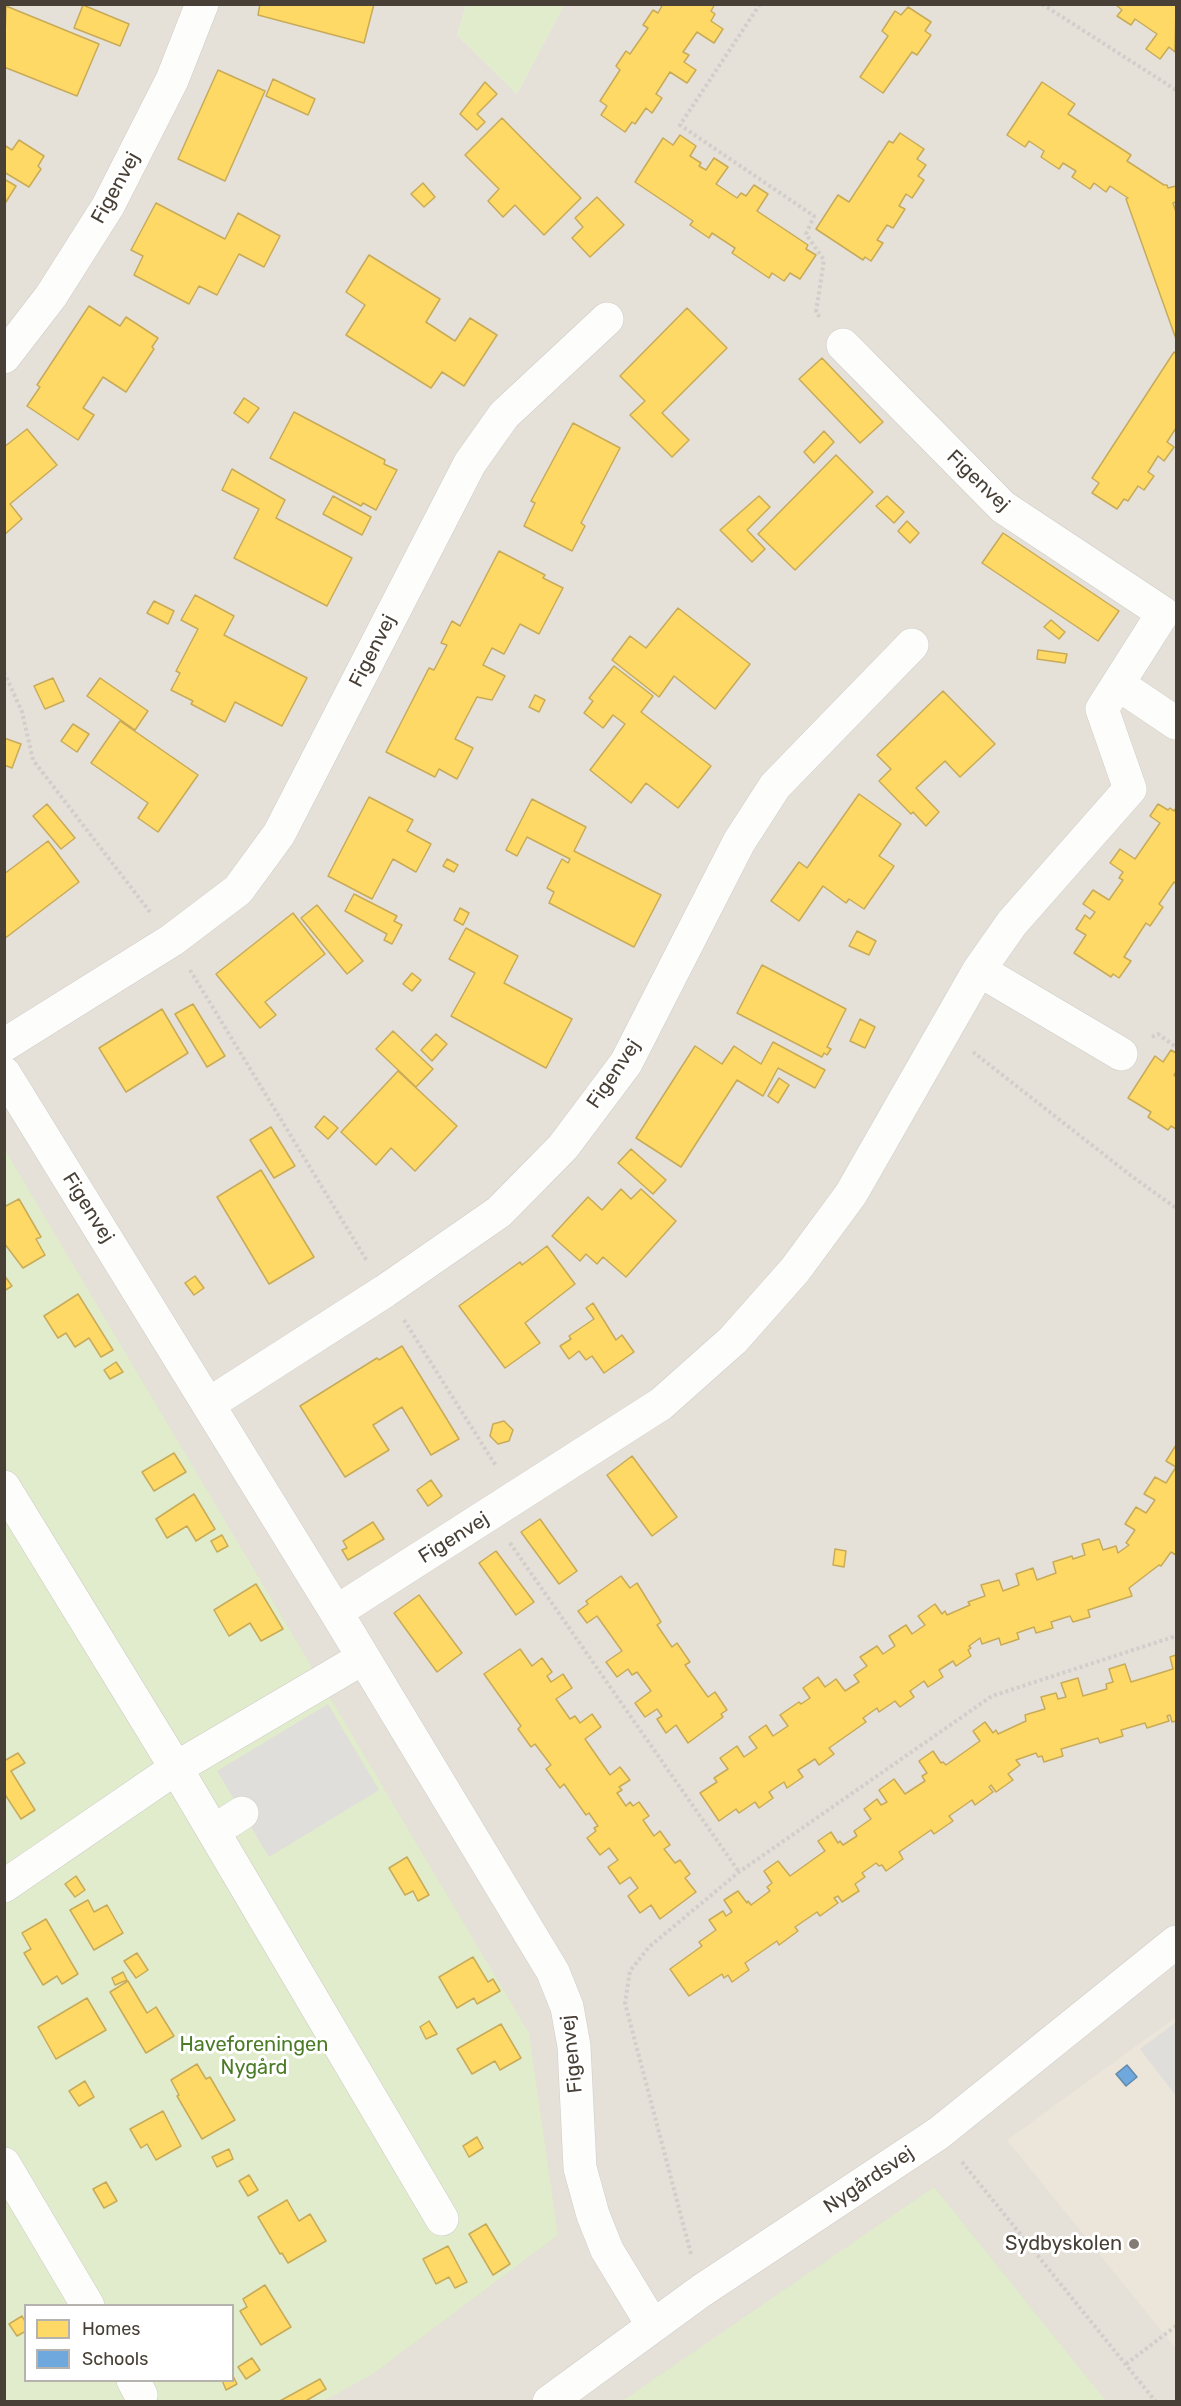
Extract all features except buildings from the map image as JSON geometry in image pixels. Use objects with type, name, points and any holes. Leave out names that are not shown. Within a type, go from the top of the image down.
[{"type":"street","name":"Figenvej","points":[[4,357],[51,296],[108,206],[172,80],[202,4]]},
{"type":"street","name":"Figenvej","points":[[4,1045],[172,940],[238,890],[279,834],[470,463],[504,415],[607,319]]},
{"type":"street","name":"Figenvej","points":[[336,1612],[661,1404],[733,1340],[795,1270],[850,1194],[979,970],[1012,923],[1130,789],[1102,709],[1170,603],[1003,507],[843,345]]},
{"type":"street","name":"Figenvej","points":[[209,1404],[385,1291],[499,1212],[563,1146],[626,1063],[739,842],[775,786],[912,645]]},
{"type":"street","points":[[1118,684],[1176,723]]},
{"type":"street","points":[[979,970],[1121,1054]]},
{"type":"street","name":"Figenvej","points":[[4,1073],[209,1404],[553,1972],[567,2007],[574,2046],[580,2168],[593,2215],[607,2250],[653,2326]]},
{"type":"street","points":[[4,1487],[214,1831],[442,2219]]},
{"type":"street","points":[[4,1886],[176,1768],[363,1658]]},
{"type":"street","points":[[214,1831],[243,1813]]},
{"type":"street","name":"Nygårdsvej","points":[[549,2402],[701,2291],[939,2133],[1176,1942]]},
{"type":"street","points":[[4,2164],[87,2304]]},
{"type":"path","points":[[760,4],[680,125],[814,216],[806,234],[824,260],[816,312],[843,345]]},
{"type":"path","points":[[1042,4],[1176,90]]},
{"type":"path","points":[[4,672],[22,712],[33,760],[172,940],[385,1291],[503,1507],[739,1872]]},
{"type":"path","points":[[944,1029],[1134,1178],[1176,1208]]},
{"type":"path","points":[[701,2291],[625,2003],[630,1971],[649,1947],[739,1872],[992,1696],[1176,1636]]},
{"type":"path","points":[[939,2133],[1156,2402]]},
{"type":"path","points":[[1126,2364],[1176,2326]]},
{"type":"shaded area","points":[[5,5],[466,5],[457,35],[517,94],[564,5],[1176,5],[1176,2401],[5,2402]]},
{"type":"shaded area","points":[[328,1704],[379,1790],[269,1857],[217,1771]]},
{"type":"shaded area","name":"Sydbyskolen","points":[[1176,2017],[1176,2349],[1007,2140]]},
{"type":"shaded area","points":[[1176,2022],[1176,2096],[1140,2049]]},
{"type":"green space","points":[[466,5],[564,5],[517,94],[457,35]]},
{"type":"green space","name":"Haveforeningen Nygård","points":[[4,1148],[529,2033],[558,2235],[373,2374],[324,2401],[5,2401]]},
{"type":"green space","points":[[934,2187],[1106,2401],[622,2401]]},
{"type":"place","name":"Sydbyskolen","points":[[1134,2244]]}]
